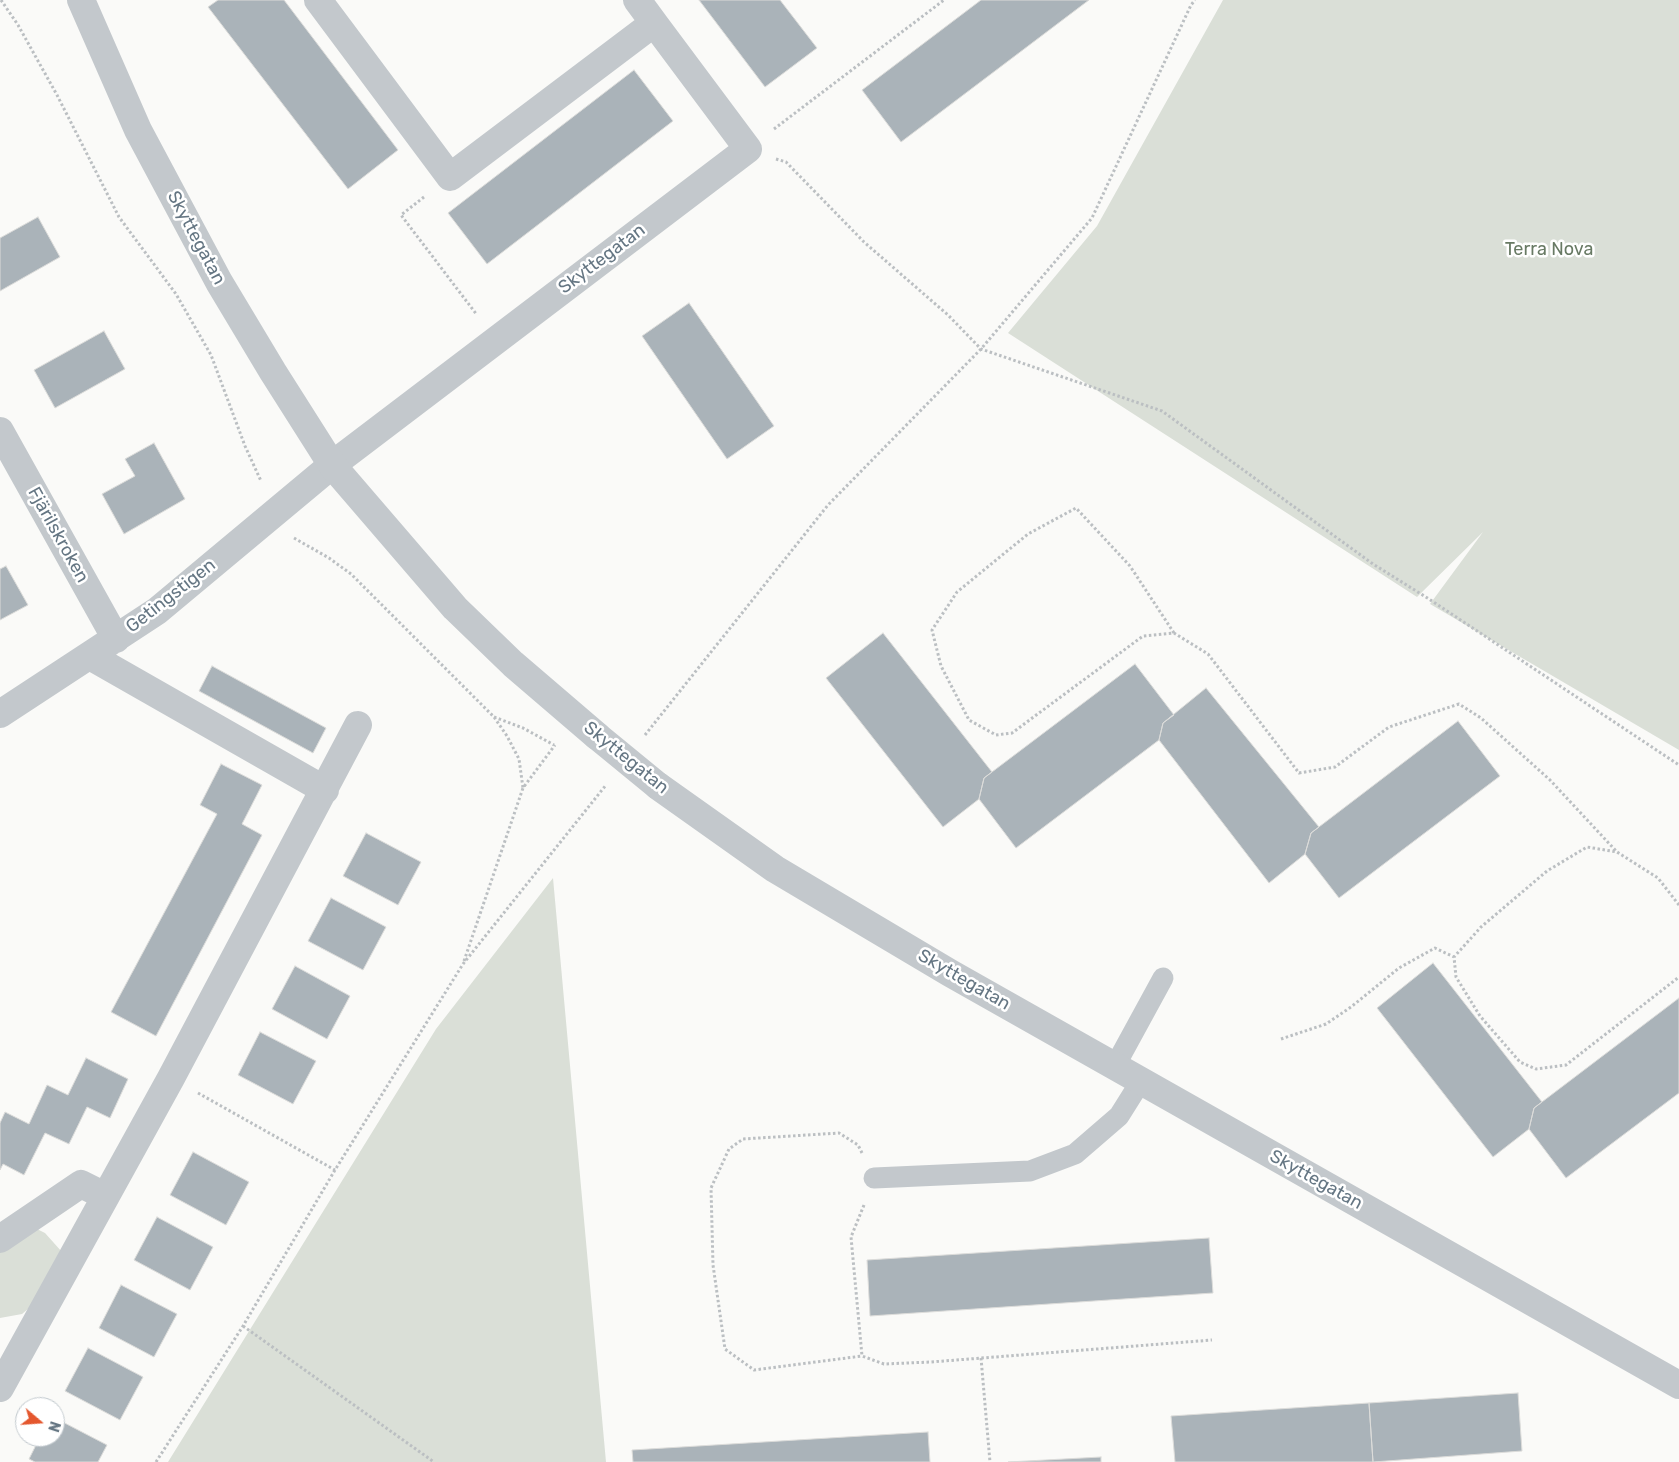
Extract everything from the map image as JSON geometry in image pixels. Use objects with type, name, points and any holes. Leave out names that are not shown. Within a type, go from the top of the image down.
[{"type":"street","name":"Skyttegatan","points":[[81,0],[138,130],[219,282],[332,465],[455,608],[513,664],[658,786],[776,869],[950,972],[1679,1385]]},
{"type":"street","points":[[318,0],[450,177],[654,23]]},
{"type":"street","points":[[637,0],[748,149]]},
{"type":"street","name":"Skyttegatan","points":[[332,465],[748,149]]},
{"type":"street","name":"Fjärilskroken","points":[[0,431],[116,639]]},
{"type":"street","name":"Getingstigen","points":[[0,714],[157,611],[332,465]]},
{"type":"street","points":[[90,656],[325,790]]},
{"type":"street","points":[[0,1388],[7,1356],[105,1196],[171,1078],[358,725]]},
{"type":"street","points":[[0,1239],[81,1184],[105,1196]]},
{"type":"lane","points":[[1116,1066],[1163,978]]},
{"type":"lane","points":[[874,1178],[1030,1171],[1075,1154],[1119,1116],[1141,1081]]},
{"type":"path","points":[[1,0],[18,25],[57,95],[119,217],[176,294],[211,355],[246,446],[275,512],[288,534],[329,558],[351,574],[494,717],[519,759],[524,788]]},
{"type":"path","points":[[748,149],[944,0]]},
{"type":"path","points":[[643,738],[828,505],[981,348],[1092,218],[1195,0]]},
{"type":"path","points":[[748,149],[786,162],[864,242],[948,314],[981,348],[1162,411],[1373,564],[1679,765]]},
{"type":"path","points":[[450,177],[401,214],[496,340]]},
{"type":"path","points":[[1174,633],[1143,636],[1012,733],[996,735],[969,720],[941,666],[932,630],[957,592],[1028,534],[1076,508],[1130,566],[1174,633],[1208,654],[1300,773],[1335,767],[1389,727],[1460,704],[1481,718],[1550,780],[1617,852],[1658,878],[1679,905]]},
{"type":"path","points":[[494,717],[523,728],[563,750]]},
{"type":"path","points":[[463,964],[524,788],[555,745]]},
{"type":"path","points":[[156,1462],[243,1326],[335,1170],[463,964],[606,784]]},
{"type":"path","points":[[1617,852],[1587,848],[1547,872],[1481,927],[1454,957],[1456,977],[1480,1016],[1520,1062],[1536,1069],[1566,1065],[1679,977]]},
{"type":"path","points":[[1281,1040],[1326,1024],[1351,1007],[1399,968],[1435,948],[1454,957]]},
{"type":"path","points":[[171,1078],[335,1170]]},
{"type":"path","points":[[862,1356],[851,1237],[874,1178],[858,1145],[839,1133],[743,1139],[729,1150],[711,1188],[713,1265],[725,1349],[754,1370],[862,1356],[884,1364],[1212,1340]]},
{"type":"path","points":[[243,1326],[434,1462]]},
{"type":"path","points":[[982,1358],[990,1462]]},
{"type":"green space","name":"Terra Nova","points":[[1223,0],[1679,0],[1679,750],[1430,604],[1483,532],[1417,597],[1008,333],[1097,226]]},
{"type":"green space","points":[[553,878],[606,1462],[168,1462],[436,1029]]},
{"type":"green space","points":[[31,1226],[45,1233],[62,1252],[34,1304],[22,1314],[0,1318],[0,1248]]},
{"type":"building","points":[[218,0],[284,0],[398,150],[348,189],[208,7]]},
{"type":"building","points":[[699,0],[780,0],[817,48],[765,87]]},
{"type":"building","points":[[981,0],[1089,0],[901,142],[862,90]]},
{"type":"building","points":[[634,70],[673,121],[487,264],[448,213]]},
{"type":"building","points":[[38,217],[60,257],[0,291],[0,238]]},
{"type":"building","points":[[689,303],[774,426],[727,459],[642,336]]},
{"type":"building","points":[[104,331],[125,369],[55,408],[34,370]]},
{"type":"building","points":[[154,443],[185,499],[124,534],[102,494],[135,476],[125,459]]},
{"type":"building","points":[[6,566],[28,605],[0,620],[0,569]]},
{"type":"building","points":[[883,633],[992,772],[984,778],[979,799],[943,827],[826,678]]},
{"type":"building","points":[[1135,664],[1174,715],[1163,723],[1159,740],[1016,848],[979,799],[984,778]]},
{"type":"building","points":[[212,666],[326,728],[313,753],[199,691]]},
{"type":"building","points":[[1206,688],[1319,827],[1311,833],[1305,854],[1269,883],[1159,740],[1163,723]]},
{"type":"building","points":[[1458,721],[1500,776],[1339,898],[1305,854],[1311,833]]},
{"type":"building","points":[[221,764],[262,785],[242,824],[262,835],[156,1036],[111,1012],[217,814],[200,805]]},
{"type":"building","points":[[366,833],[421,862],[398,905],[343,876]]},
{"type":"building","points":[[331,898],[386,927],[363,970],[308,941]]},
{"type":"building","points":[[1433,963],[1542,1102],[1534,1108],[1529,1129],[1493,1157],[1377,1008]]},
{"type":"building","points":[[295,966],[350,996],[327,1039],[272,1009]]},
{"type":"building","points":[[1679,998],[1679,1093],[1566,1178],[1529,1129],[1534,1108]]},
{"type":"building","points":[[260,1032],[316,1061],[293,1104],[238,1075]]},
{"type":"building","points":[[86,1058],[128,1079],[110,1118],[87,1107],[69,1144],[45,1133],[24,1175],[3,1164],[0,1170],[0,1123],[5,1112],[29,1124],[47,1085],[68,1095]]},
{"type":"building","points":[[193,1152],[249,1182],[226,1225],[170,1195]]},
{"type":"building","points":[[157,1217],[213,1247],[190,1290],[134,1260]]},
{"type":"building","points":[[1209,1238],[1213,1293],[870,1316],[867,1260]]},
{"type":"building","points":[[121,1285],[177,1314],[154,1357],[99,1328]]},
{"type":"building","points":[[88,1348],[143,1377],[120,1420],[65,1391]]},
{"type":"building","points":[[1518,1393],[1522,1451],[1373,1462],[1369,1403]]},
{"type":"building","points":[[1369,1403],[1373,1462],[1175,1462],[1171,1416]]},
{"type":"building","points":[[65,1423],[107,1445],[98,1462],[35,1462],[29,1459],[35,1447],[65,1447]]},
{"type":"building","points":[[928,1432],[930,1462],[633,1462],[632,1450]]},
{"type":"building","points":[[1101,1457],[1101,1462],[1008,1462]]}]
